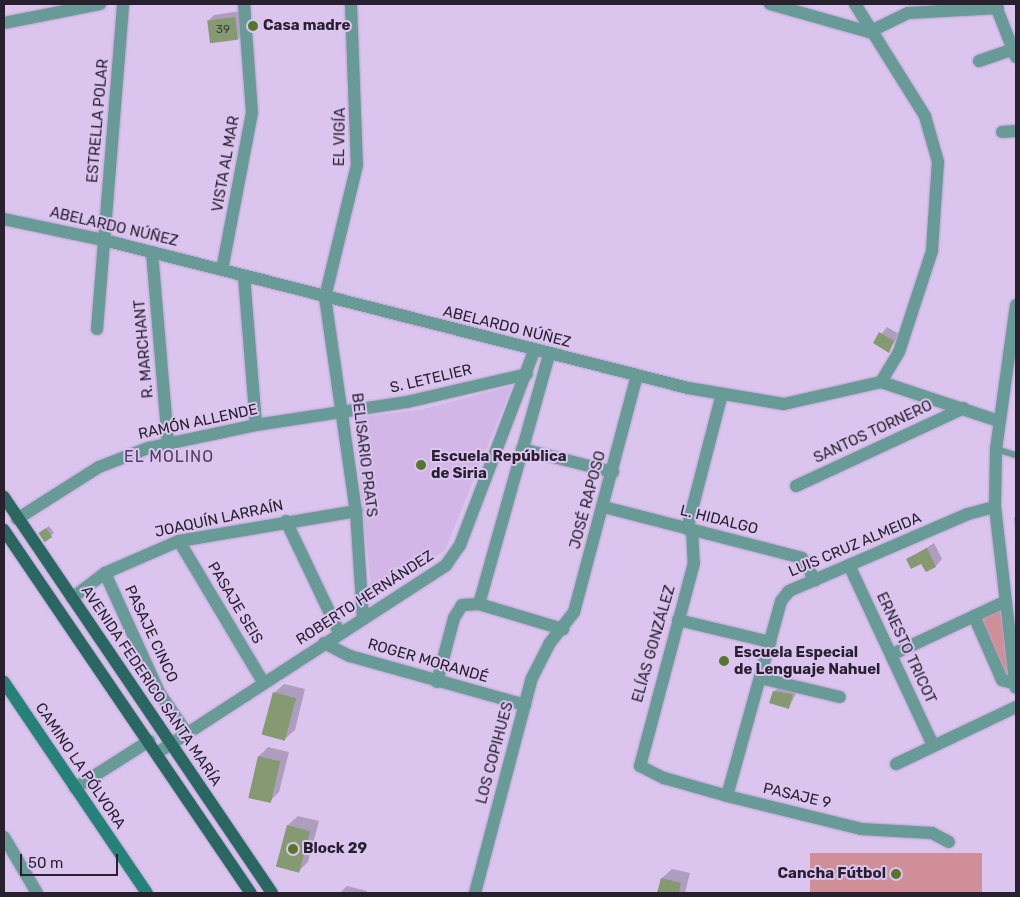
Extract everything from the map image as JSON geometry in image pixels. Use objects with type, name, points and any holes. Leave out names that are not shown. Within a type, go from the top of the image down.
[{"type":"main road","name":"AVENIDA FEDERICO SANTA MARÍA","points":[[4,497],[272,893]]},
{"type":"main road","points":[[4,530],[157,753],[250,893]]},
{"type":"street","points":[[4,24],[100,4]]},
{"type":"street","name":"ESTRELLA POLAR","points":[[97,329],[123,4]]},
{"type":"street","name":"VISTA AL MAR","points":[[222,270],[251,123],[244,4]]},
{"type":"street","name":"EL VIGÍA","points":[[325,297],[357,166],[351,4]]},
{"type":"street","points":[[770,4],[869,32],[908,14],[997,6],[1015,53],[979,61]]},
{"type":"street","points":[[855,4],[869,32],[901,74],[924,116],[938,162],[932,251],[899,352],[881,382]]},
{"type":"street","points":[[1002,132],[1016,131]]},
{"type":"street","name":"ABELARDO NÚÑEZ","points":[[4,219],[104,240],[549,355],[722,394],[792,404],[847,386],[881,382],[999,421]]},
{"type":"street","name":"R. MARCHANT","points":[[152,252],[168,443]]},
{"type":"street","points":[[244,276],[256,425]]},
{"type":"street","name":"BELISARIO PRATS","points":[[325,297],[356,511],[364,618]]},
{"type":"street","points":[[1016,305],[996,449],[995,507],[1004,602],[1016,688]]},
{"type":"street","name":"ROBERTO HERNÁNDEZ","points":[[157,753],[186,732],[340,634],[454,556],[527,374],[534,351]]},
{"type":"street","points":[[436,682],[454,618],[473,604],[522,449],[549,355]]},
{"type":"street","name":"S. LETELIER","points":[[342,412],[527,374]]},
{"type":"street","name":"JOSÉ RAPOSO","points":[[563,629],[574,612],[604,507],[637,376]]},
{"type":"street","name":"ELÍAS GONZÁLEZ","points":[[640,766],[694,563],[690,530],[722,394]]},
{"type":"street","name":"SANTOS TORNERO","points":[[796,486],[964,408]]},
{"type":"street","name":"RAMÓN ALLENDE","points":[[18,519],[99,467],[168,443],[256,425],[342,412]]},
{"type":"street","points":[[522,449],[613,472]]},
{"type":"street","name":"L. HIDALGO","points":[[604,507],[802,558],[815,580]]},
{"type":"street","name":"LUIS CRUZ ALMEIDA","points":[[727,796],[781,600],[790,591],[849,565],[968,514],[995,507]]},
{"type":"street","name":"JOAQUÍN LARRAÍN","points":[[72,598],[104,573],[178,541],[286,521],[356,511]]},
{"type":"street","points":[[286,521],[304,566],[340,634]]},
{"type":"street","name":"PASAJE SEIS","points":[[178,541],[264,682]]},
{"type":"street","name":"ERNESTO TRICOT","points":[[849,565],[933,745]]},
{"type":"street","name":"PASAJE CINCO","points":[[104,573],[160,694],[186,732]]},
{"type":"street","points":[[892,654],[1004,602]]},
{"type":"street","points":[[473,604],[563,629]]},
{"type":"street","points":[[974,616],[1002,680],[1016,684]]},
{"type":"street","points":[[678,620],[770,642]]},
{"type":"street","name":"LOS COPIHUES","points":[[475,893],[525,705],[540,660],[563,629]]},
{"type":"street","name":"ROGER MORANDÉ","points":[[324,643],[339,653],[436,682],[525,705]]},
{"type":"street","points":[[760,678],[840,697]]},
{"type":"street","name":"CAMINO LA PÓLVORA","points":[[4,682],[147,893]]},
{"type":"street","points":[[896,764],[1016,706]]},
{"type":"street","points":[[76,788],[149,742]]},
{"type":"street","name":"PASAJE 9","points":[[640,766],[664,778],[727,796],[861,829],[932,833],[949,842]]},
{"type":"street","points":[[4,837],[37,893]]},
{"type":"lane","points":[[996,449],[1016,455]]},
{"type":"shaded area","name":"Escuela República de Siria","points":[[512,386],[445,550],[372,598],[354,418],[420,410]]},
{"type":"shaded area","points":[[1000,610],[1011,677],[1003,675],[980,619]]},
{"type":"shaded area","name":"Cancha Fútbol","points":[[810,853],[982,853],[982,893],[810,893]]},
{"type":"building","points":[[235,17],[238,40],[210,43],[207,20]]},
{"type":"building","points":[[879,332],[894,341],[889,353],[873,343]]},
{"type":"building","points":[[46,528],[52,537],[45,542],[39,533]]},
{"type":"building","points":[[927,548],[936,567],[926,572],[921,564],[911,569],[906,559]]},
{"type":"building","points":[[773,691],[793,694],[789,709],[769,703]]},
{"type":"building","points":[[273,692],[296,698],[285,741],[262,735]]},
{"type":"building","points":[[258,756],[280,761],[271,803],[248,798]]},
{"type":"building","name":"Block 29","points":[[287,825],[310,831],[299,873],[276,867]]},
{"type":"building","points":[[661,878],[681,883],[679,893],[657,893]]},
{"type":"place","name":"Casa madre","points":[[253,26]]},
{"type":"place","name":"Escuela República de Siria","points":[[421,465]]},
{"type":"place","name":"Escuela Especial de Lenguaje Nahuel","points":[[724,661]]},
{"type":"place","name":"Block 29","points":[[293,849]]},
{"type":"place","name":"Cancha Fútbol","points":[[896,874]]},
{"type":"district","name":"EL MOLINO","points":[[169,457]]}]
